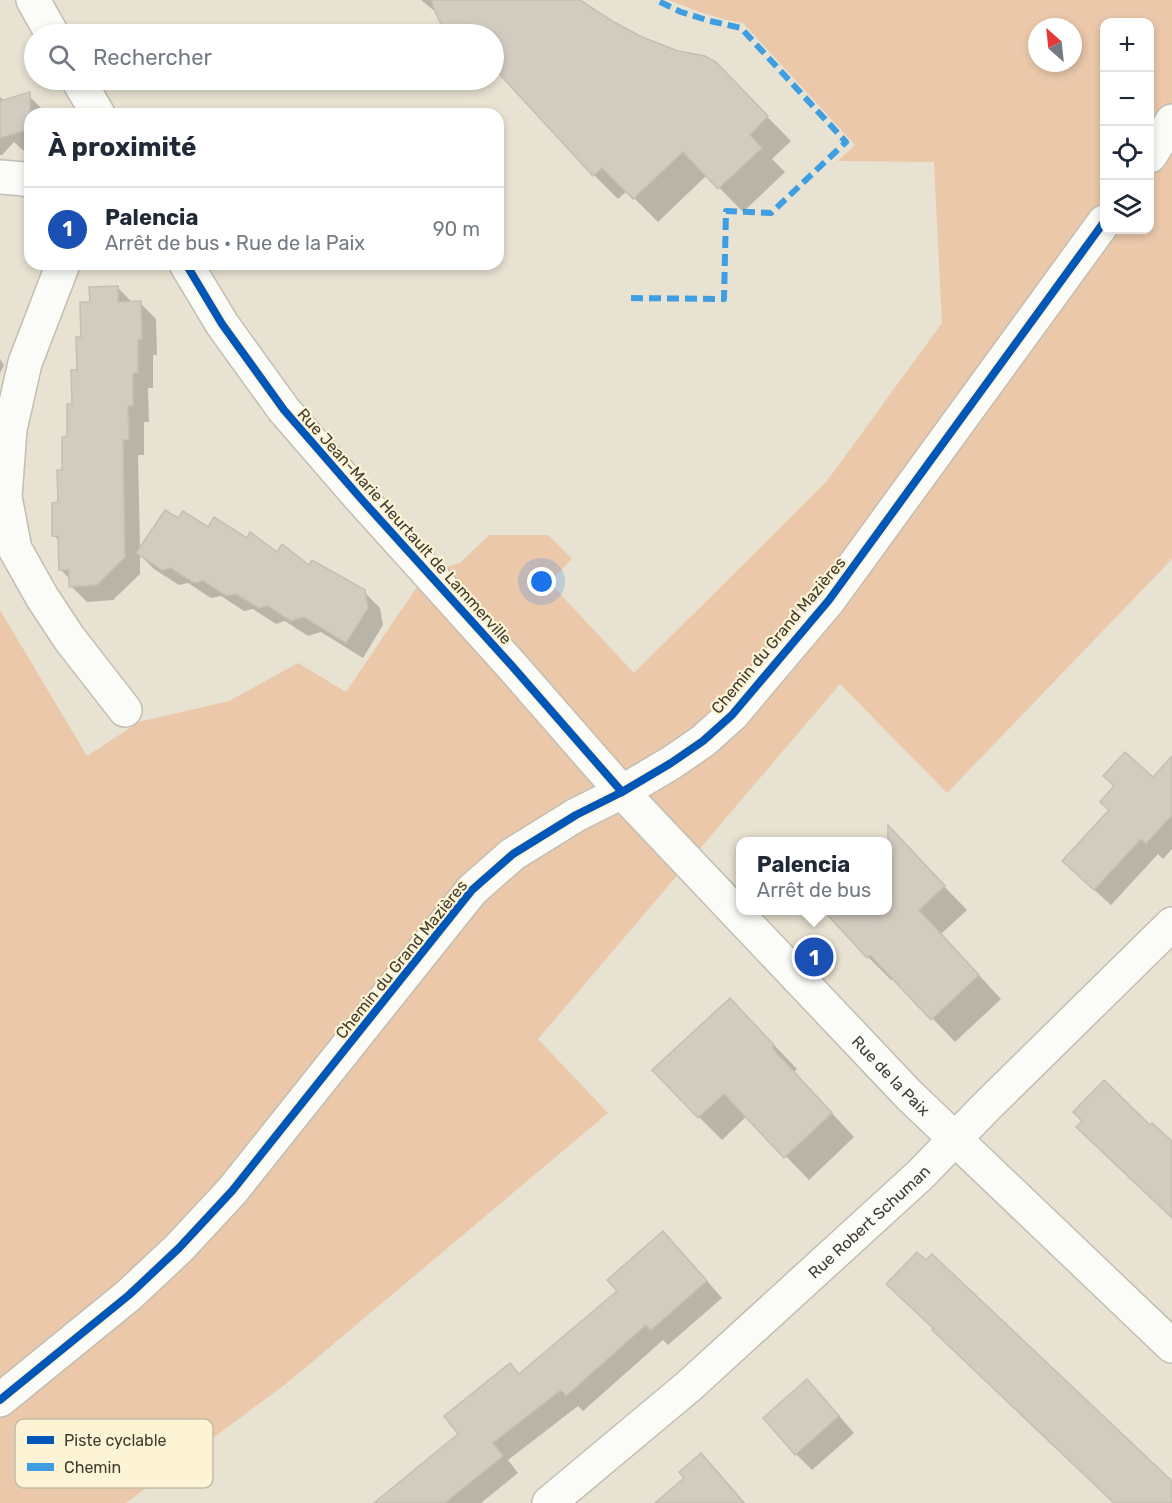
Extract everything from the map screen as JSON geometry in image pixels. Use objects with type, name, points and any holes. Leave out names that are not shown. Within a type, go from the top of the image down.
[{"type":"street","points":[[33,0],[46,24]]},
{"type":"street","points":[[84,90],[94,108]]},
{"type":"street","points":[[1154,148],[1172,121]]},
{"type":"street","points":[[0,177],[24,179]]},
{"type":"street","name":"Chemin du Grand Mazières","points":[[0,1400],[129,1294],[187,1240],[232,1191],[472,890],[513,854],[576,815],[622,792],[671,763],[703,741],[732,715],[829,600],[1100,227]]},
{"type":"street","points":[[61,270],[25,363],[10,429],[5,497],[15,549],[42,597],[69,638],[125,710]]},
{"type":"street","name":"Rue Jean-Marie Heurtault de Lammerville","points":[[190,270],[222,324],[284,410],[622,792]]},
{"type":"street","name":"Rue de la Paix","points":[[622,792],[736,912]]},
{"type":"street","name":"Rue de la Paix","points":[[739,915],[909,1095],[1172,1346]]},
{"type":"street","name":"Rue Robert Schuman","points":[[549,1503],[688,1386],[920,1175],[1172,924]]},
{"type":"shaded area","points":[[669,0],[1172,0],[1172,559],[947,793],[840,684],[538,1039],[608,1113],[287,1383],[213,1438],[213,1419],[15,1419],[15,1488],[146,1488],[126,1503],[0,1503],[0,610],[87,756],[139,722],[229,701],[298,663],[346,692],[427,572],[460,563],[489,535],[548,535],[572,559],[549,582],[634,673],[827,481],[942,323],[934,162],[838,161],[855,145],[743,23],[714,17]]},
{"type":"building","points":[[431,0],[580,0],[642,37],[678,51],[705,56],[716,62],[768,116],[750,135],[762,148],[718,189],[683,152],[633,199],[602,168],[593,176],[504,79],[504,24],[441,24]]},
{"type":"building","points":[[30,92],[30,108],[24,108],[24,131],[0,138],[0,101]]},
{"type":"building","points":[[118,286],[118,302],[141,301],[142,339],[138,340],[138,373],[133,373],[133,406],[128,406],[129,440],[123,440],[125,557],[97,585],[69,587],[69,570],[59,570],[58,536],[52,536],[52,503],[58,502],[57,470],[62,470],[62,437],[67,436],[67,404],[72,404],[71,370],[77,370],[76,337],[81,337],[80,302],[90,302],[89,287]]},
{"type":"building","points":[[165,510],[178,518],[183,511],[208,527],[214,517],[247,538],[250,532],[277,552],[282,544],[309,565],[312,560],[365,590],[368,608],[346,643],[304,617],[291,621],[268,606],[259,608],[236,594],[227,596],[203,581],[194,583],[171,568],[162,570],[136,553]]},
{"type":"building","points":[[1125,752],[1153,777],[1172,756],[1172,815],[1146,844],[1141,839],[1094,890],[1062,861],[1109,810],[1100,802],[1114,786],[1103,776]]},
{"type":"building","points":[[888,825],[945,886],[919,910],[979,975],[931,1020],[870,955],[867,958],[828,915],[892,915],[892,837],[888,837]]},
{"type":"building","points":[[730,998],[832,1113],[784,1158],[724,1094],[698,1118],[652,1070]]},
{"type":"building","points":[[1104,1080],[1150,1125],[1152,1123],[1172,1141],[1172,1218],[1076,1127],[1082,1121],[1073,1112]]},
{"type":"building","points":[[663,1231],[707,1281],[651,1330],[646,1325],[566,1396],[561,1390],[493,1443],[503,1456],[445,1503],[374,1503],[458,1434],[444,1416],[510,1363],[519,1374],[617,1291],[607,1280]]},
{"type":"building","points":[[917,1252],[926,1260],[932,1254],[1172,1481],[1172,1503],[1114,1503],[932,1330],[934,1329],[886,1284]]},
{"type":"building","points":[[807,1379],[839,1416],[795,1455],[763,1418]]},
{"type":"building","points":[[701,1453],[744,1503],[655,1503],[684,1478],[679,1472]]},
{"type":"marked path","points":[[631,298],[724,299],[726,211],[771,213],[846,142],[741,28],[681,12],[656,0]]},
{"type":"cycle path","points":[[0,1400],[129,1295],[179,1248],[232,1191],[472,890],[513,854],[576,815],[622,792],[671,763],[703,741],[732,715],[829,600],[1100,227]]},
{"type":"cycle path","points":[[190,270],[222,324],[284,410],[622,792]]},
{"type":"place","name":"Palencia","points":[[814,957]]}]
